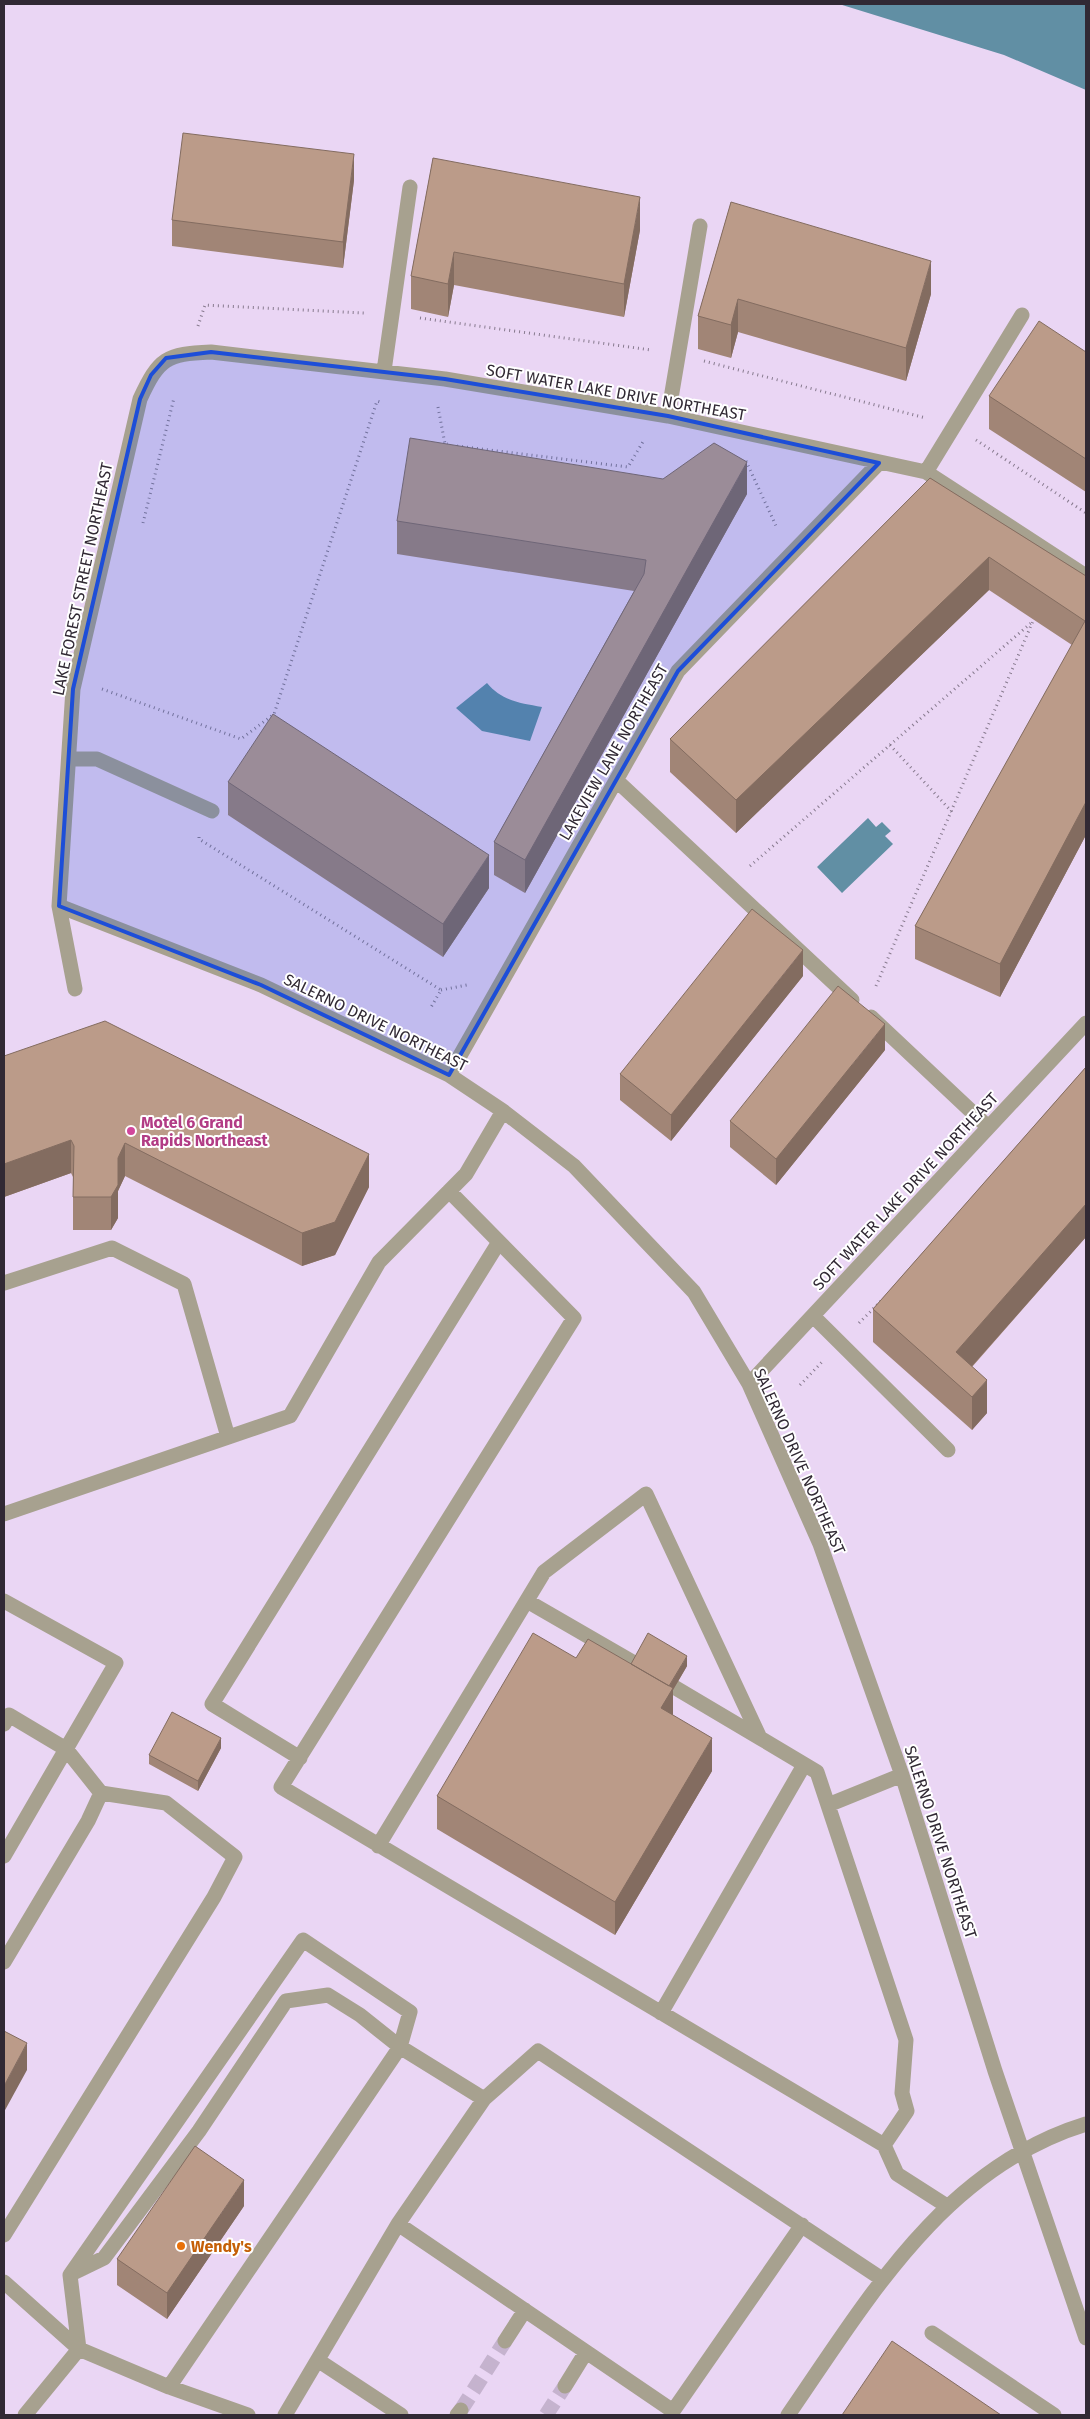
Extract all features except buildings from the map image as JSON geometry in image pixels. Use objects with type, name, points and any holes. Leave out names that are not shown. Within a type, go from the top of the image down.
[{"type":"street","points":[[384,371],[410,187]]},
{"type":"street","points":[[668,416],[700,226]]},
{"type":"street","points":[[926,472],[1022,314]]},
{"type":"street","name":"SOFT WATER LAKE DRIVE NORTHEAST","points":[[166,358],[189,353],[211,352],[384,371],[668,416],[926,472],[1086,576]]},
{"type":"street","name":"LAKE FOREST STREET NORTHEAST","points":[[75,989],[59,906],[73,689],[140,399],[151,375],[166,358]]},
{"type":"street","name":"LAKEVIEW LANE NORTHEAST","points":[[449,1075],[678,671],[879,463]]},
{"type":"street","points":[[69,759],[97,759],[212,811]]},
{"type":"street","points":[[616,780],[988,1127]]},
{"type":"street","name":"SALERNO DRIVE NORTHEAST","points":[[59,906],[261,985],[449,1075],[503,1111],[574,1166],[694,1292],[750,1384],[820,1544],[902,1775],[1021,2150],[1086,2338]]},
{"type":"street","name":"SOFT WATER LAKE DRIVE NORTHEAST","points":[[750,1384],[1086,1023]]},
{"type":"street","points":[[4,1514],[290,1416],[379,1262],[466,1174],[503,1111]]},
{"type":"street","points":[[449,1190],[574,1318],[282,1787],[378,1846],[884,2145],[897,2174],[947,2206]]},
{"type":"street","points":[[300,1758],[212,1704],[500,1242]]},
{"type":"street","points":[[4,1283],[112,1248],[184,1284],[228,1437]]},
{"type":"street","points":[[813,1316],[948,1450]]},
{"type":"street","points":[[378,1846],[544,1572],[646,1494],[760,1738]]},
{"type":"street","points":[[4,1601],[116,1662],[4,1856]]},
{"type":"street","points":[[527,1601],[636,1664]]},
{"type":"street","points":[[674,1687],[817,1772],[906,2040],[902,2093],[907,2111],[884,2145]]},
{"type":"street","points":[[4,1724],[10,1715],[66,1749],[101,1793],[166,1803],[234,1856],[214,1897],[4,2235]]},
{"type":"street","points":[[662,2013],[804,1764]]},
{"type":"street","points":[[828,1805],[902,1775]]},
{"type":"street","points":[[4,1962],[88,1821],[101,1793]]},
{"type":"street","points":[[25,2415],[79,2349],[70,2275],[303,1940],[410,2012],[400,2047],[169,2387]]},
{"type":"street","points":[[70,2275],[104,2258],[199,2131],[286,2002],[328,1996],[360,2015],[400,2047],[484,2099]]},
{"type":"street","points":[[285,2415],[319,2361],[398,2224],[484,2099],[538,2051],[882,2278]]},
{"type":"street","points":[[788,2415],[882,2278],[947,2206],[963,2192],[1021,2150],[1064,2131],[1086,2124]]},
{"type":"street","points":[[398,2224],[674,2414],[802,2225]]},
{"type":"street","points":[[4,2282],[79,2349],[169,2387],[248,2415]]},
{"type":"street","points":[[505,2341],[525,2310]]},
{"type":"street","points":[[932,2332],[1054,2415]]},
{"type":"street","points":[[565,2386],[586,2352]]},
{"type":"street","points":[[319,2361],[400,2415]]},
{"type":"path","points":[[142,524],[176,389],[205,305],[392,314],[678,354],[954,425],[1086,513]]},
{"type":"path","points":[[101,688],[241,739],[274,714],[377,401],[386,402]]},
{"type":"path","points":[[430,407],[439,408],[445,444],[628,467],[647,436]]},
{"type":"path","points":[[744,457],[790,555]]},
{"type":"path","points":[[729,885],[1033,621],[865,1012]]},
{"type":"path","points":[[101,697],[104,679]]},
{"type":"path","points":[[890,745],[952,812]]},
{"type":"path","points":[[212,811],[199,838],[441,990],[430,1009]]},
{"type":"path","points":[[800,1385],[881,1300]]},
{"type":"highlighted area","points":[[211,352],[445,379],[668,416],[879,463],[678,671],[449,1075],[261,985],[59,906],[73,689],[140,399],[151,375],[166,358]]},
{"type":"water","points":[[839,4],[1086,4],[1086,90],[1004,55]]},
{"type":"water","points":[[487,683],[505,697],[542,707],[530,741],[482,731],[456,708]]},
{"type":"water","points":[[868,818],[876,827],[882,822],[891,831],[885,836],[893,844],[842,893],[817,867]]},
{"type":"tunnel","points":[[461,2410],[505,2341]]},
{"type":"tunnel","points":[[546,2415],[565,2386]]},
{"type":"place","name":"Motel 6 Grand Rapids Northeast","points":[[131,1131]]},
{"type":"place","name":"Wendy's","points":[[181,2246]]}]
